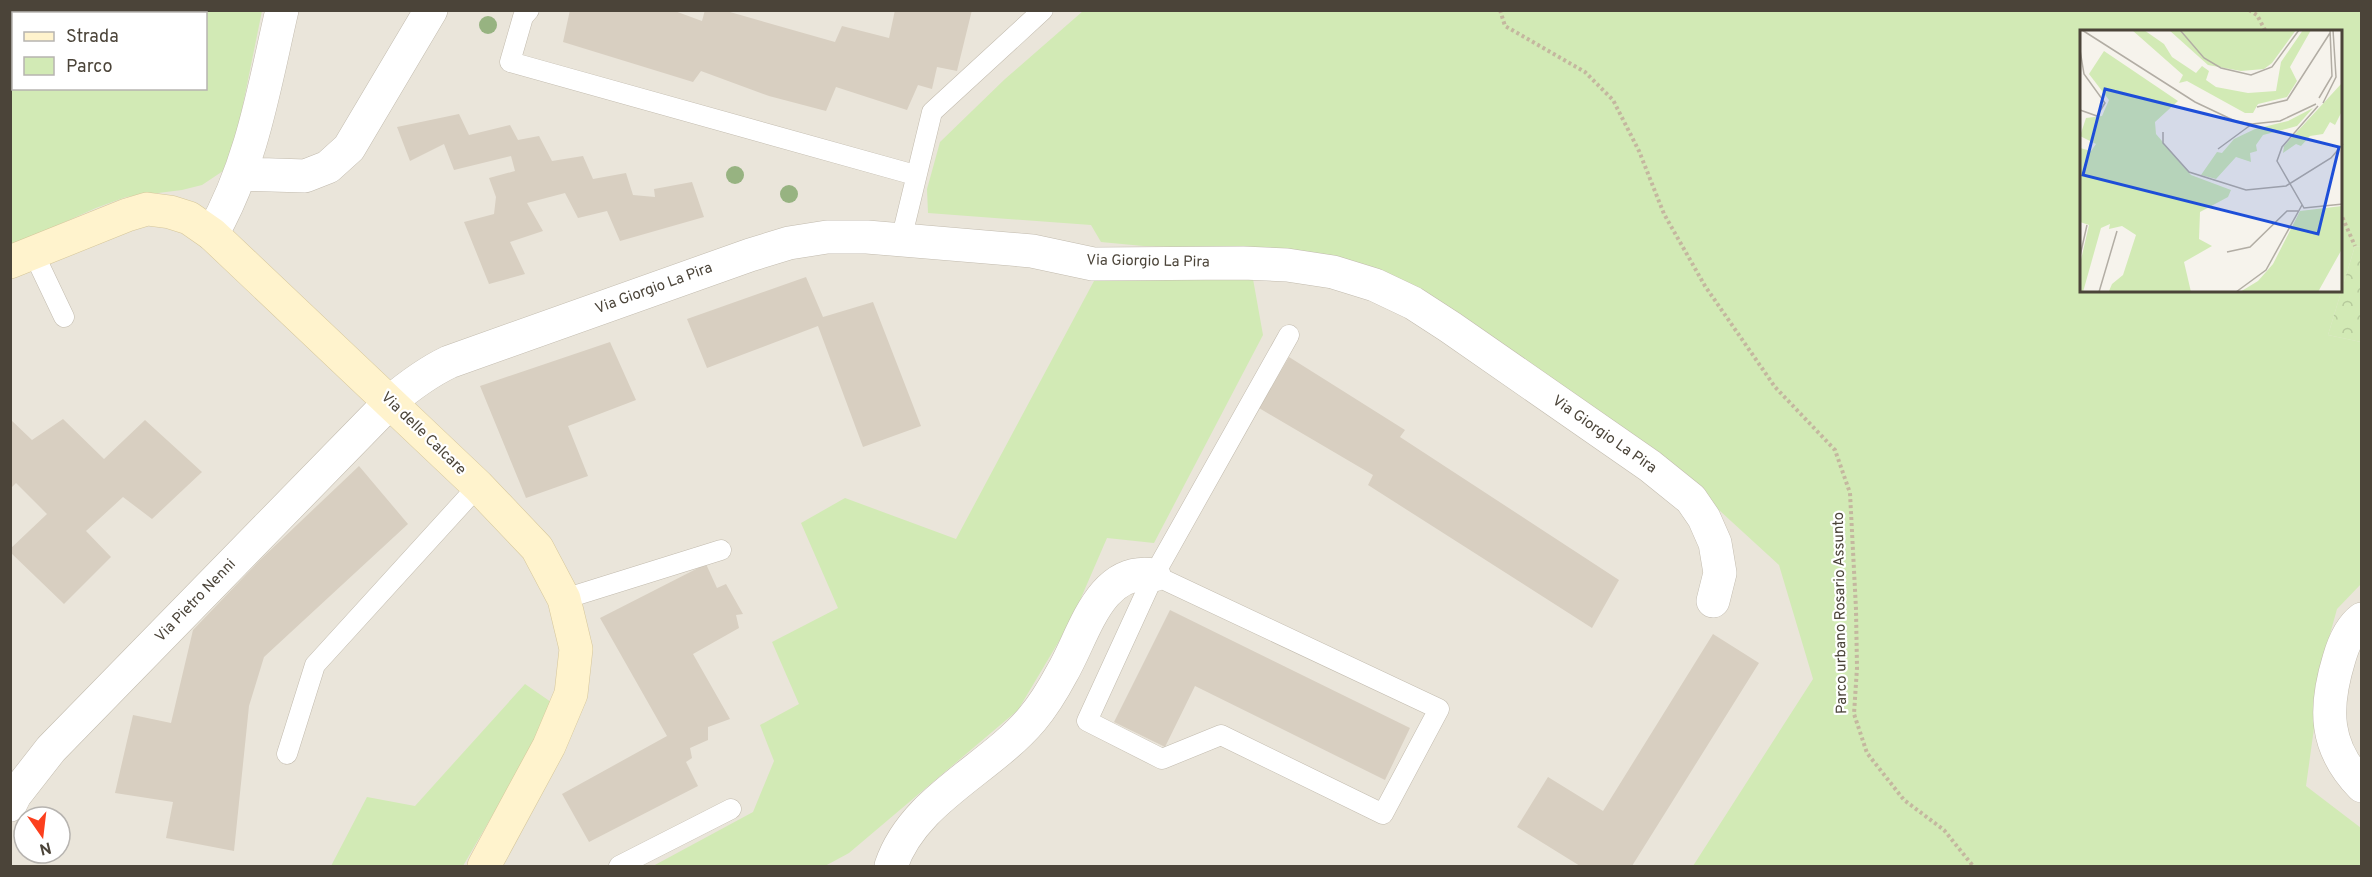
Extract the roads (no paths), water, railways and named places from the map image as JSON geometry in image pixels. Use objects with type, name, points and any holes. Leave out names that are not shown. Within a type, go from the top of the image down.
[{"type":"main road","name":"Via delle Calcare","points":[[22,257],[147,209],[170,212],[189,218],[212,234],[390,402],[478,486],[537,548],[564,599],[576,649],[571,694],[549,746],[484,867]]},
{"type":"street","points":[[212,234],[229,205],[242,174],[256,127],[282,10]]},
{"type":"street","points":[[242,174],[305,176],[328,167],[349,148],[431,10]]},
{"type":"street","name":"Via Giorgio La Pira","points":[[390,402],[411,383],[449,362],[750,255],[789,243],[828,237],[901,240],[1032,251],[1093,264],[1287,265],[1333,272],[1375,285],[1413,303],[1650,466],[1691,499],[1704,518],[1715,543],[1720,573],[1713,601]]},
{"type":"street","name":"Via Pietro Nenni","points":[[10,805],[15,795],[51,749],[390,402]]},
{"type":"street","points":[[891,867],[894,856],[914,826],[1032,719],[1062,673],[1094,609],[1109,589],[1125,578],[1138,573],[1154,575]]},
{"type":"street","points":[[2361,619],[2343,646],[2333,679],[2328,712],[2333,741],[2352,776],[2361,786]]},
{"type":"lane","points":[[529,10],[523,17],[510,62],[915,175]]},
{"type":"lane","points":[[901,240],[932,112],[1043,10]]},
{"type":"lane","points":[[22,257],[64,317]]},
{"type":"lane","points":[[1154,575],[1439,709],[1383,814],[1221,735],[1162,759],[1088,721],[1154,575],[1289,335]]},
{"type":"lane","points":[[288,754],[315,665],[478,486]]},
{"type":"lane","points":[[564,599],[721,550]]},
{"type":"lane","points":[[619,867],[731,808]]}]
